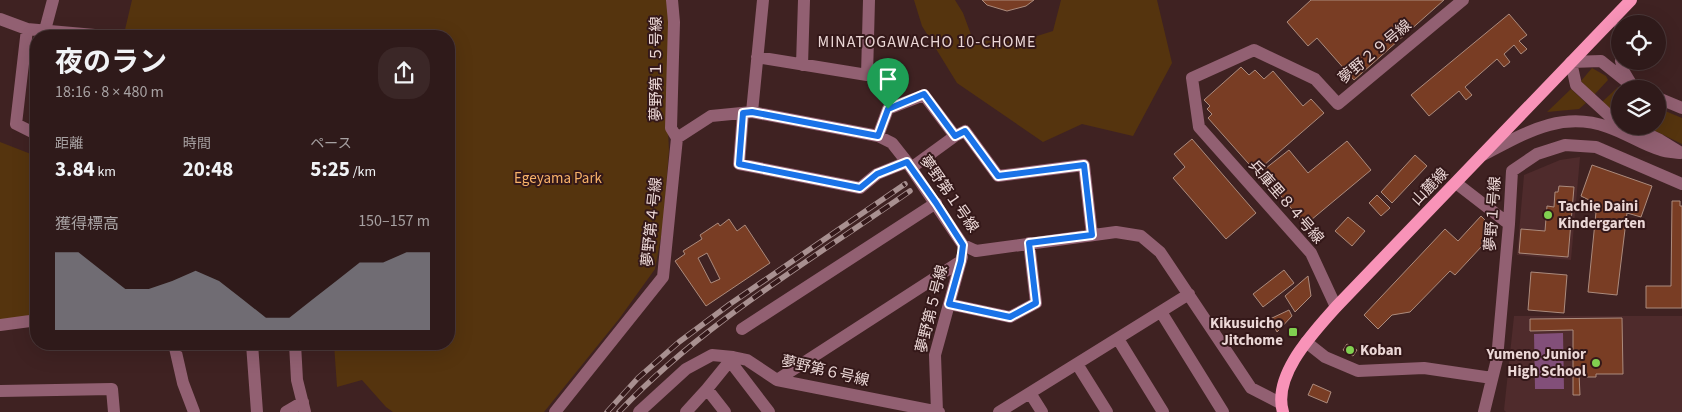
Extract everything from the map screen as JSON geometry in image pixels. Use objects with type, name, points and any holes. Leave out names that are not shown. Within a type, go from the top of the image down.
[{"type":"main road","name":"山麓線","points":[[1281,408],[1286,373],[1306,342],[1336,306],[1627,3]]},
{"type":"street","points":[[0,19],[27,29],[45,30],[53,0]]},
{"type":"street","name":"夢野第１５号線","points":[[672,0],[674,22],[671,128],[677,138]]},
{"type":"street","points":[[763,0],[758,57],[739,164],[860,188],[877,174],[909,165],[965,131],[998,176],[1084,165],[1092,235]]},
{"type":"street","points":[[802,65],[804,0]]},
{"type":"street","points":[[758,57],[867,75],[869,0]]},
{"type":"street","name":"夢野２９号線","points":[[1199,127],[1192,78],[1254,50],[1314,79],[1338,104],[1463,0]]},
{"type":"street","points":[[27,29],[16,124],[30,131]]},
{"type":"street","points":[[1611,116],[1576,85],[1571,62],[1601,61],[1625,80]]},
{"type":"street","points":[[878,136],[888,109],[924,94],[955,136]]},
{"type":"street","points":[[1666,101],[1682,108]]},
{"type":"street","points":[[677,138],[711,116],[748,112]]},
{"type":"street","name":"夢野第１号線","points":[[748,112],[878,136],[892,143],[936,203],[963,245],[976,251],[1116,232],[1141,236],[1160,252],[1251,388],[1281,408]]},
{"type":"street","points":[[1482,156],[1537,127],[1564,122],[1587,122],[1607,126],[1661,151],[1681,153]]},
{"type":"street","name":"兵庫里８４号線","points":[[1199,127],[1311,253],[1336,306]]},
{"type":"street","points":[[1649,135],[1681,153]]},
{"type":"street","name":"夢野第４号線","points":[[554,412],[663,277],[677,138]]},
{"type":"street","name":"夢野１号線","points":[[1484,412],[1497,359],[1512,170],[1537,154],[1565,146],[1596,146],[1682,184]]},
{"type":"street","points":[[1456,183],[1509,224]]},
{"type":"street","points":[[742,329],[936,203]]},
{"type":"street","points":[[949,304],[1010,317],[1036,303],[1029,243]]},
{"type":"street","name":"夢野第５号線","points":[[938,412],[934,355],[961,261],[963,245]]},
{"type":"street","points":[[778,380],[961,261]]},
{"type":"street","points":[[999,412],[1189,294]]},
{"type":"street","points":[[1161,312],[1223,412]]},
{"type":"street","points":[[0,325],[30,321]]},
{"type":"street","points":[[1118,339],[1163,412]]},
{"type":"street","points":[[1306,342],[1325,357],[1358,371],[1424,368],[1492,378]]},
{"type":"street","points":[[175,350],[183,383],[194,412]]},
{"type":"street","points":[[252,350],[257,412]]},
{"type":"street","points":[[286,412],[304,407],[297,380],[295,350]]},
{"type":"street","name":"夢野第６号線","points":[[639,412],[686,370],[712,355],[747,360],[778,380],[938,412]]},
{"type":"street","points":[[686,412],[732,359],[769,412]]},
{"type":"street","points":[[1077,364],[1107,412]]},
{"type":"street","points":[[0,391],[112,389],[114,412]]},
{"type":"street","points":[[707,389],[726,412]]},
{"type":"street","points":[[1030,393],[1042,412]]},
{"type":"shaded area","name":"Tachie Daini Kindergarten","points":[[1580,157],[1571,260],[1517,255],[1524,175],[1560,160]]},
{"type":"shaded area","name":"Yumeno Junior High School","points":[[1514,316],[1682,316],[1682,412],[1506,412],[1504,410]]},
{"type":"shaded area","points":[[1563,333],[1564,389],[1535,389],[1534,334]]},
{"type":"green space","name":"Egeyama Park","points":[[132,0],[667,0],[669,22],[667,111],[669,150],[663,226],[655,269],[619,319],[544,412],[393,412],[386,407],[362,380],[337,387],[334,350],[455,350],[455,30],[125,30]]},
{"type":"green space","points":[[914,0],[955,0],[963,13],[973,40],[1018,42],[1053,31],[1061,0],[1157,0],[1172,63],[1133,136],[1082,124],[1043,142],[957,83],[922,26]]},
{"type":"green space","points":[[1592,68],[1606,76],[1608,80],[1594,95],[1581,81]]},
{"type":"green space","points":[[1571,89],[1586,103],[1579,109],[1547,112]]},
{"type":"green space","points":[[1611,94],[1611,109],[1602,102]]},
{"type":"green space","points":[[1666,111],[1682,118],[1682,144],[1664,135],[1666,135]]},
{"type":"green space","points":[[0,142],[30,154],[30,315],[0,320]]},
{"type":"building","points":[[982,0],[1034,0],[1026,6],[1007,11],[987,5]]},
{"type":"building","points":[[1311,0],[1444,0],[1354,80],[1317,38],[1308,46],[1287,22]]},
{"type":"building","points":[[1509,14],[1527,35],[1519,41],[1527,49],[1521,54],[1514,45],[1504,54],[1510,62],[1504,67],[1497,59],[1465,87],[1472,95],[1466,100],[1459,91],[1429,116],[1411,95]]},
{"type":"building","points":[[1241,67],[1249,75],[1255,70],[1264,79],[1273,71],[1303,106],[1311,99],[1324,113],[1256,172],[1208,118],[1212,114],[1207,109],[1210,106],[1204,100]]},
{"type":"building","points":[[1192,139],[1256,213],[1226,239],[1173,178],[1185,167],[1174,154]]},
{"type":"building","points":[[1347,141],[1371,170],[1305,225],[1261,172],[1289,150],[1308,173]]},
{"type":"building","points":[[1415,155],[1427,166],[1392,203],[1381,192]]},
{"type":"building","points":[[1592,165],[1652,186],[1641,217],[1627,213],[1617,295],[1588,292],[1596,212],[1586,210],[1589,200],[1581,196]]},
{"type":"building","points":[[1559,186],[1574,187],[1568,257],[1519,253],[1521,229],[1545,231],[1547,206],[1554,207],[1555,192],[1558,192]]},
{"type":"building","points":[[1377,195],[1390,208],[1381,216],[1369,203]]},
{"type":"building","points":[[1672,201],[1680,201],[1680,206],[1682,206],[1682,308],[1646,308],[1646,286],[1671,286]]},
{"type":"building","points":[[1481,216],[1496,231],[1455,275],[1450,271],[1410,312],[1392,315],[1378,329],[1364,315],[1445,229],[1458,241]]},
{"type":"building","points":[[1348,217],[1365,231],[1352,246],[1335,231]]},
{"type":"building","points":[[729,219],[737,231],[745,225],[770,263],[706,306],[675,261],[685,254],[683,251],[702,239],[700,235],[718,223],[720,226]],"holes":[[[707,253],[720,279],[711,283],[698,258]]]},
{"type":"building","points":[[1284,270],[1294,283],[1263,307],[1253,294]]},
{"type":"building","points":[[1531,272],[1567,275],[1564,313],[1528,310]]},
{"type":"building","points":[[1308,276],[1311,296],[1295,312],[1285,296]]},
{"type":"building","points":[[1289,310],[1292,316],[1277,332],[1270,319]]},
{"type":"building","points":[[1622,318],[1623,374],[1596,374],[1596,377],[1585,377],[1585,374],[1579,374],[1580,395],[1573,395],[1573,330],[1530,331],[1530,319]]},
{"type":"building","name":"Koban","points":[[1347,344],[1357,350],[1353,356],[1343,350]]},
{"type":"building","points":[[1313,384],[1331,392],[1327,403],[1308,395]]},
{"type":"railway","points":[[607,412],[638,378],[679,342],[730,304],[905,184]]},
{"type":"railway","points":[[619,412],[652,380],[722,321],[758,294],[910,191]]},
{"type":"place","name":"Tachie Daini Kindergarten","points":[[1548,215]]},
{"type":"place","name":"Kikusuicho Jitchome","points":[[1293,332]]},
{"type":"place","name":"Koban","points":[[1350,350]]},
{"type":"place","name":"Yumeno Junior High School","points":[[1596,363]]},
{"type":"district","name":"MINATOGAWACHO 10-CHOME","points":[[927,42]]},
{"type":"route","points":[[924,94],[955,136],[965,131],[998,176],[1084,165],[1092,235],[1029,243],[1036,303],[1010,317],[949,304],[961,261],[963,245],[907,162],[877,174],[860,188],[739,164],[743,113],[752,112],[878,136],[888,109],[924,94]]}]
